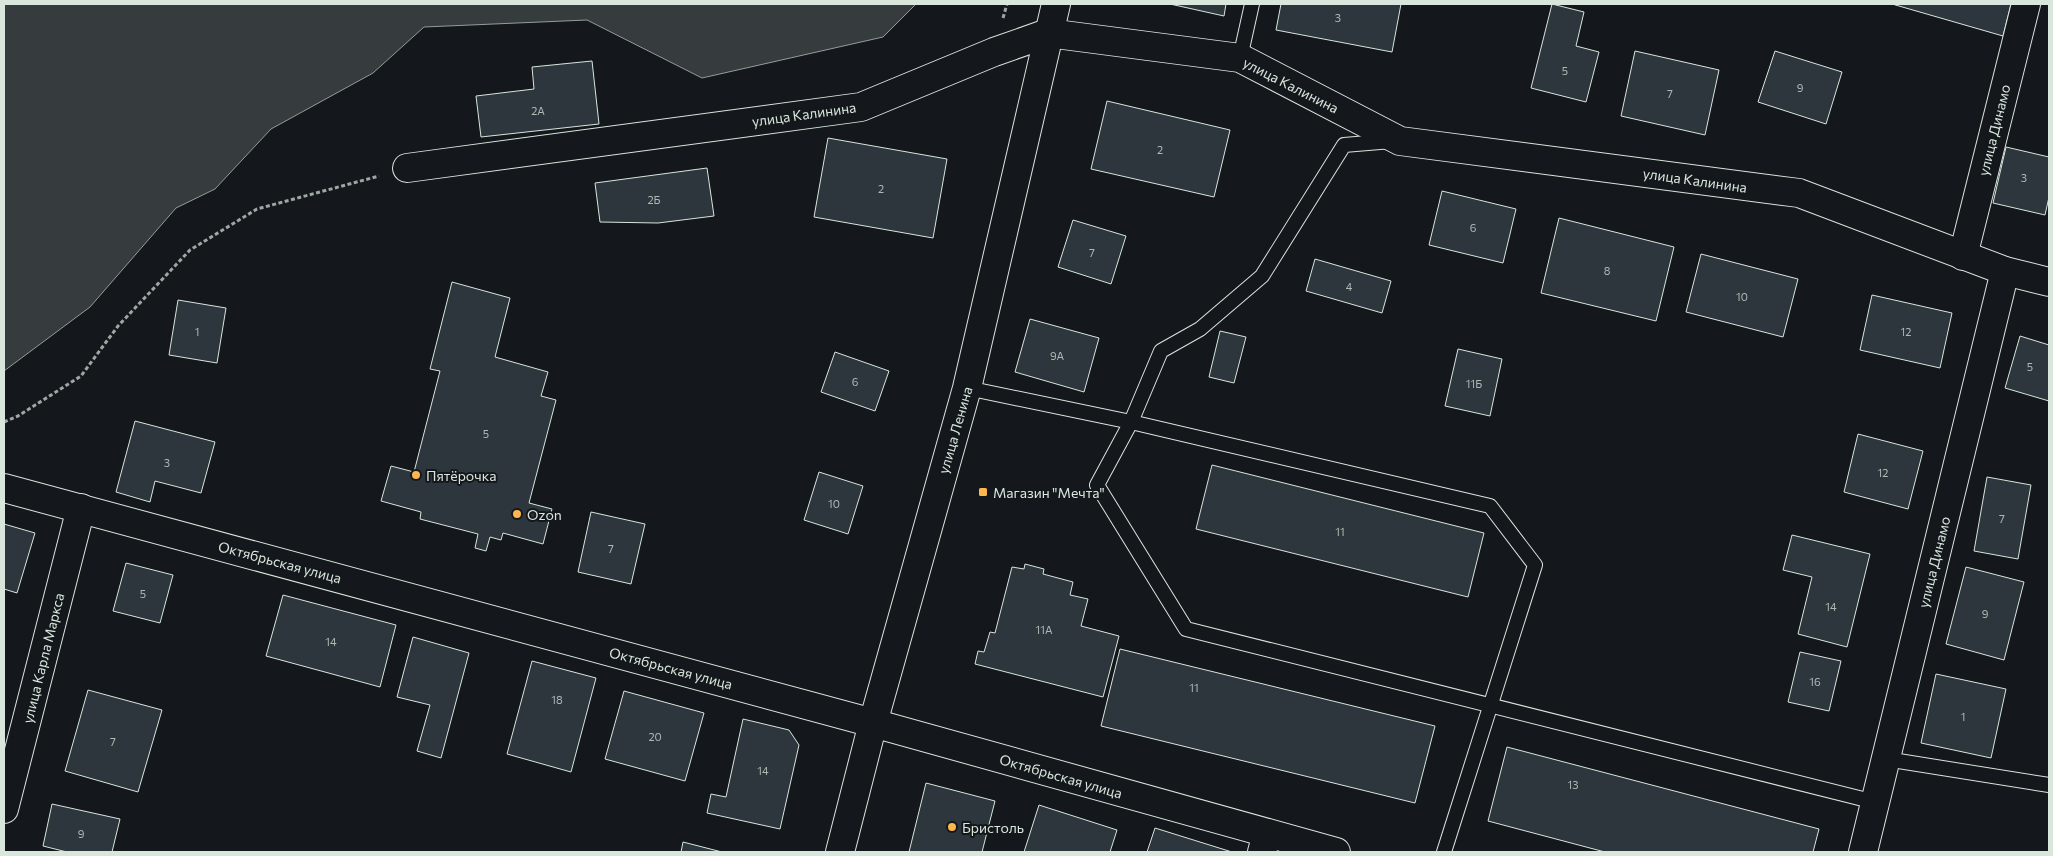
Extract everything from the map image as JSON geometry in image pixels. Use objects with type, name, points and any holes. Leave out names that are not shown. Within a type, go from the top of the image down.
[{"type":"street","name":"улица Ленина","points":[[840,852],[873,723],[967,388],[1056,4]]},
{"type":"street","name":"улица Динамо","points":[[1963,256],[2026,4]]},
{"type":"street","name":"улица Калинина","points":[[407,168],[861,107],[994,52],[1048,33],[1240,58],[1400,141],[1799,193],[2005,271],[2049,282]]},
{"type":"street","name":"улица Динамо","points":[[1863,852],[2005,271]]},
{"type":"street","name":"Октябрьская улица","points":[[4,488],[873,723],[1264,842],[1336,852]]},
{"type":"street","name":"улица Карла Маркса","points":[[4,809],[81,508]]},
{"type":"lane","points":[[1240,58],[1252,4]]},
{"type":"lane","points":[[1400,141],[1344,145],[1262,276],[1200,329],[1162,351],[1131,422],[1096,485],[1186,629],[1876,802]]},
{"type":"lane","points":[[967,388],[1131,422],[1490,506],[1535,565],[1444,852]]},
{"type":"lane","points":[[1886,759],[2049,786]]},
{"type":"path","points":[[4,422],[18,416],[81,376],[118,326],[190,250],[257,209],[407,168]]},
{"type":"shaded area","points":[[4,4],[916,4],[883,37],[702,78],[587,20],[424,27],[373,73],[271,129],[215,189],[176,208],[90,307],[4,371]]},
{"type":"building","points":[[1170,4],[1226,4],[1224,16]]},
{"type":"building","points":[[1281,4],[1401,4],[1392,52],[1276,30]]},
{"type":"building","points":[[1552,4],[1584,12],[1576,46],[1599,52],[1586,102],[1531,88]]},
{"type":"building","points":[[1892,4],[2011,4],[2003,36]]},
{"type":"building","points":[[1635,51],[1719,70],[1705,135],[1621,116]]},
{"type":"building","points":[[1775,51],[1842,72],[1826,124],[1758,102]]},
{"type":"building","points":[[592,61],[599,124],[481,137],[476,96],[534,89],[532,67]]},
{"type":"building","points":[[1107,101],[1230,130],[1214,197],[1091,169]]},
{"type":"building","points":[[828,138],[947,159],[933,238],[814,217]]},
{"type":"building","points":[[2006,147],[2049,157],[2049,197],[2045,215],[1993,203]]},
{"type":"building","points":[[707,168],[714,216],[658,223],[600,222],[595,183]]},
{"type":"building","points":[[1442,191],[1516,209],[1503,263],[1429,245]]},
{"type":"building","points":[[1559,218],[1674,247],[1656,321],[1541,293]]},
{"type":"building","points":[[1073,220],[1126,236],[1111,284],[1058,267]]},
{"type":"building","points":[[1701,254],[1798,279],[1783,337],[1686,312]]},
{"type":"building","points":[[1315,259],[1391,281],[1382,313],[1306,291]]},
{"type":"building","points":[[452,282],[510,298],[495,357],[548,372],[541,396],[556,400],[529,503],[552,509],[543,544],[503,533],[501,540],[490,537],[486,551],[475,548],[478,534],[420,519],[421,512],[381,501],[391,466],[414,472],[440,371],[430,369]]},
{"type":"building","points":[[1872,295],[1952,313],[1940,368],[1860,350]]},
{"type":"building","points":[[178,300],[226,308],[217,363],[169,355]]},
{"type":"building","points":[[1030,319],[1099,338],[1084,392],[1015,372]]},
{"type":"building","points":[[1220,331],[1246,337],[1234,383],[1209,377]]},
{"type":"building","points":[[2020,336],[2049,345],[2049,401],[2005,388]]},
{"type":"building","points":[[1458,349],[1502,359],[1490,416],[1445,406]]},
{"type":"building","points":[[835,352],[889,371],[875,411],[821,392]]},
{"type":"building","points":[[135,421],[215,442],[201,493],[155,481],[150,502],[116,492]]},
{"type":"building","points":[[1858,434],[1923,451],[1908,509],[1844,492]]},
{"type":"building","points":[[1212,465],[1484,533],[1468,597],[1196,529]]},
{"type":"building","points":[[819,472],[863,486],[848,534],[804,520]]},
{"type":"building","points":[[1987,477],[2031,485],[2018,559],[1974,551]]},
{"type":"building","points":[[591,512],[645,524],[631,584],[578,572]]},
{"type":"building","points":[[4,524],[35,533],[17,593],[4,589]]},
{"type":"building","points":[[1792,535],[1870,554],[1847,647],[1798,634],[1812,577],[1783,570]]},
{"type":"building","points":[[126,563],[173,575],[160,623],[113,611]]},
{"type":"building","points":[[1025,564],[1044,569],[1043,574],[1073,582],[1070,595],[1088,599],[1081,626],[1119,636],[1103,697],[975,664],[978,651],[984,652],[990,632],[995,633],[1012,567],[1024,569]]},
{"type":"building","points":[[1966,567],[2024,582],[2004,660],[1946,644]]},
{"type":"building","points":[[283,595],[396,625],[380,687],[266,656]]},
{"type":"building","points":[[413,637],[469,653],[441,758],[417,751],[430,705],[397,697]]},
{"type":"building","points":[[1120,649],[1435,726],[1415,803],[1101,726]]},
{"type":"building","points":[[1800,652],[1841,661],[1829,711],[1788,702]]},
{"type":"building","points":[[532,661],[596,678],[571,772],[507,754]]},
{"type":"building","points":[[1936,674],[2006,689],[1991,758],[1921,743]]},
{"type":"building","points":[[88,690],[162,710],[138,792],[65,771]]},
{"type":"building","points":[[624,691],[704,713],[685,781],[605,759]]},
{"type":"building","points":[[743,719],[789,730],[799,745],[780,829],[707,813],[711,794],[726,797]]},
{"type":"building","points":[[1507,747],[1819,829],[1813,852],[1605,852],[1488,821]]},
{"type":"building","name":"Бристоль","points":[[926,783],[995,801],[982,852],[909,852]]},
{"type":"building","points":[[52,804],[120,819],[112,852],[67,852],[43,846]]},
{"type":"building","points":[[1039,805],[1117,830],[1110,852],[1024,852]]},
{"type":"building","points":[[1155,828],[1232,852],[1147,852]]},
{"type":"building","points":[[683,842],[722,852],[681,852]]},
{"type":"place","name":"Пятёрочка","points":[[416,475]]},
{"type":"place","name":"Магазин \"Мечта\"","points":[[983,492]]},
{"type":"place","name":"Ozon","points":[[517,514]]},
{"type":"place","name":"Бристоль","points":[[952,827]]}]
